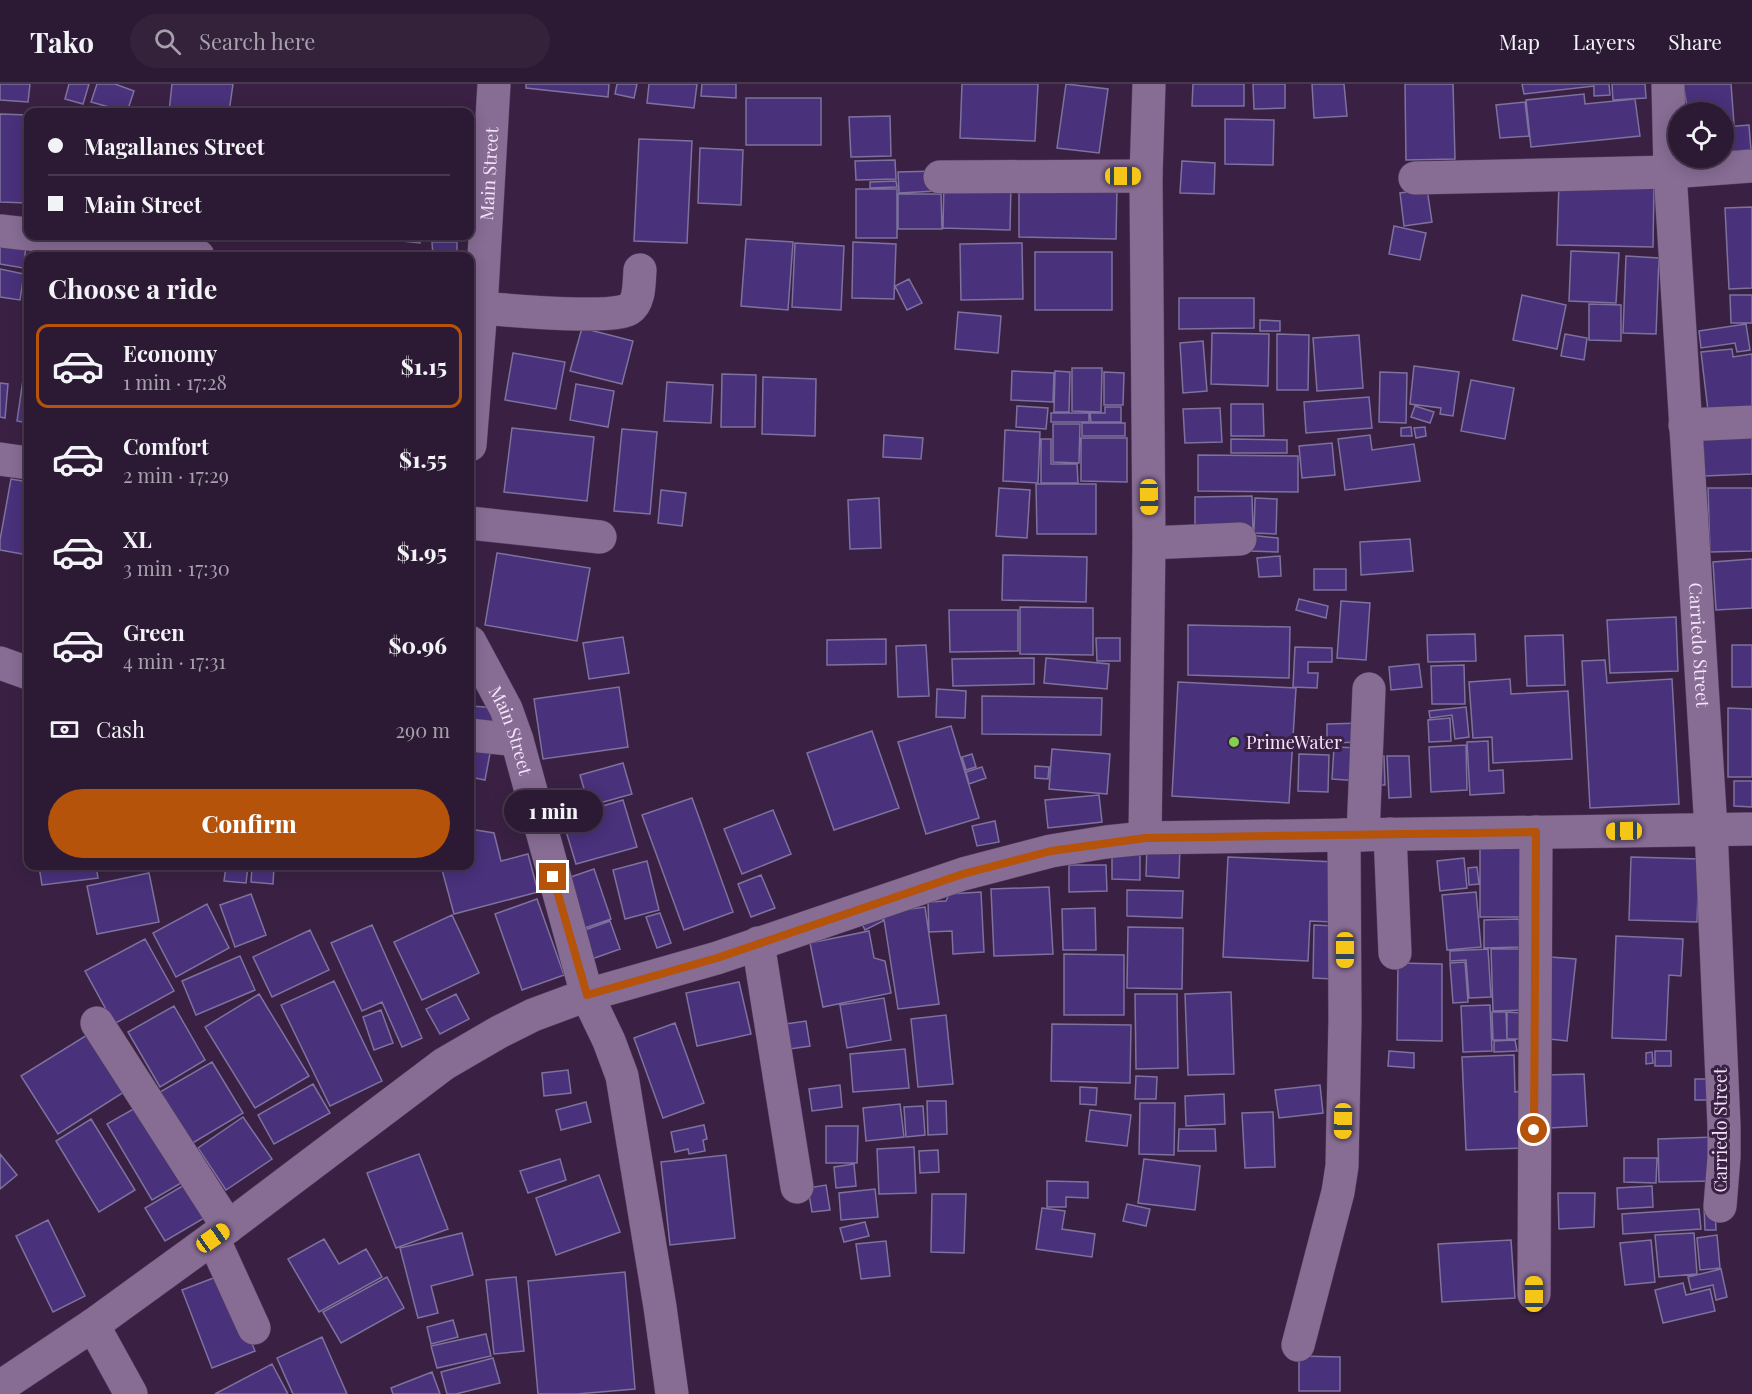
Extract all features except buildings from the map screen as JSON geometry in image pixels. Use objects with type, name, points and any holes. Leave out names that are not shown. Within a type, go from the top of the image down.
[{"type":"street","name":"Main Street","points":[[474,372],[494,84]]},
{"type":"street","points":[[1145,838],[1149,543],[1146,176],[1149,84]]},
{"type":"street","name":"Carriedo Street","points":[[1668,84],[1670,172],[1711,829],[1724,1126],[1720,1206]]},
{"type":"street","points":[[1414,178],[1670,172],[1752,166]]},
{"type":"street","points":[[940,177],[1146,176]]},
{"type":"street","points":[[0,231],[24,234]]},
{"type":"street","points":[[69,240],[166,252]]},
{"type":"street","points":[[478,298],[535,312],[615,314],[630,309],[636,300],[640,270]]},
{"type":"street","points":[[1685,425],[1752,422]]},
{"type":"street","points":[[0,459],[24,462]]},
{"type":"street","points":[[474,523],[600,537]]},
{"type":"street","points":[[1149,543],[1240,539]]},
{"type":"street","name":"Main Street","points":[[474,649],[506,709],[517,740],[587,995],[609,1041],[622,1076],[672,1394]]},
{"type":"street","points":[[0,663],[24,672]]},
{"type":"street","points":[[1298,1345],[1338,1192],[1342,1166],[1345,1018],[1366,835],[1369,689]]},
{"type":"street","points":[[474,735],[517,740]]},
{"type":"street","points":[[0,1387],[93,1325],[221,1233],[444,1064],[499,1032],[533,1015],[587,995],[717,958],[963,874],[1051,851],[1145,838],[1752,829]]},
{"type":"street","points":[[1534,1294],[1536,832]]},
{"type":"street","points":[[1366,835],[1395,953]]},
{"type":"street","points":[[758,943],[797,1187]]},
{"type":"street","points":[[97,1023],[221,1233],[254,1328]]},
{"type":"street","points":[[93,1325],[131,1394]]},
{"type":"place","name":"PrimeWater","points":[[1234,742]]},
{"type":"route","points":[[553,877],[587,995],[717,958],[963,874],[1051,851],[1145,838],[1536,832],[1534,1130]]}]
